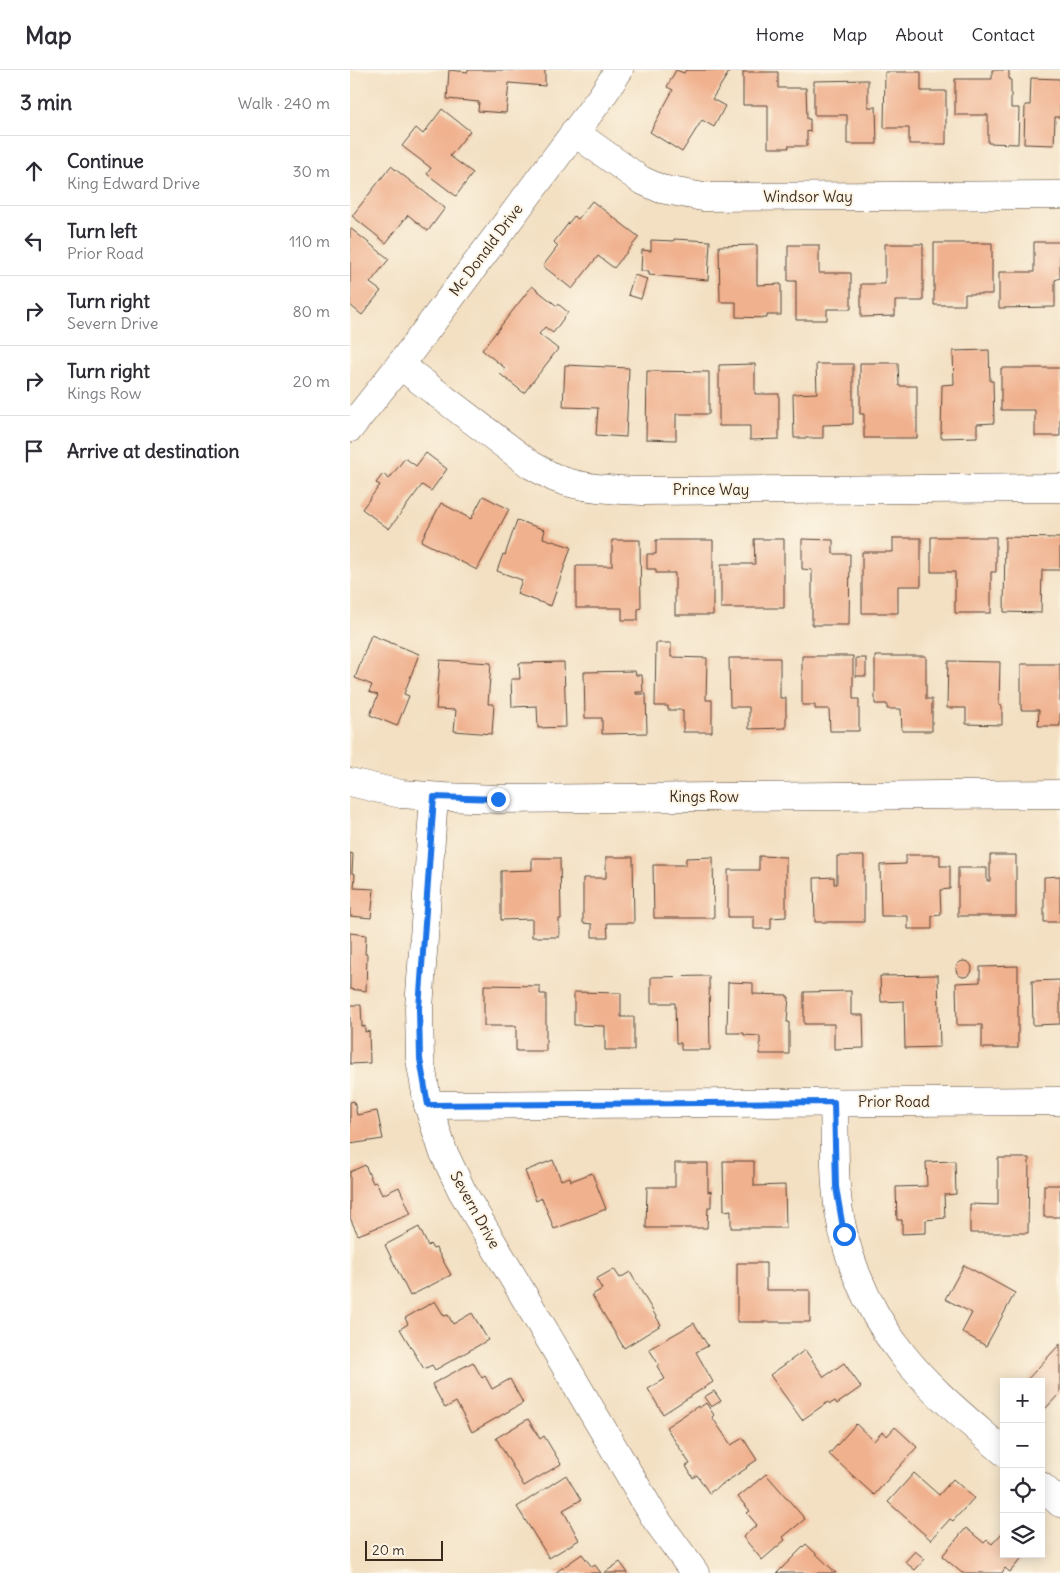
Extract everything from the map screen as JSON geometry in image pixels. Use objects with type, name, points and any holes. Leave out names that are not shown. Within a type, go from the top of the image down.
[{"type":"street","name":"Mc Donald Drive","points":[[350,428],[400,365],[602,96],[619,70]]},
{"type":"street","name":"Windsor Way","points":[[574,132],[641,180],[661,189],[704,198],[1060,195]]},
{"type":"street","name":"Prince Way","points":[[400,365],[531,465],[555,478],[581,485],[611,490],[643,491],[1060,488]]},
{"type":"street","name":"Kings Row","points":[[350,782],[401,794],[498,799],[1060,794]]},
{"type":"street","name":"Severn Drive","points":[[434,797],[419,1008],[420,1059],[428,1105],[444,1151],[462,1191],[655,1518],[695,1573]]},
{"type":"street","name":"Prior Road","points":[[428,1105],[1060,1101]]},
{"type":"street","points":[[834,1102],[836,1187],[844,1234],[858,1279],[878,1318],[902,1354],[931,1386],[1000,1448]]},
{"type":"street","points":[[1045,1490],[1060,1503]]},
{"type":"building","points":[[449,70],[468,72],[468,70],[545,70],[545,86],[509,83],[506,113],[478,111],[479,102],[447,99]]},
{"type":"building","points":[[676,70],[684,73],[686,70],[725,70],[729,72],[712,99],[725,106],[714,127],[702,120],[682,152],[650,132],[673,90],[667,87]]},
{"type":"building","points":[[992,70],[1009,70],[1009,79],[1011,79],[1011,108],[1019,108],[1018,144],[988,143],[988,115],[955,115],[955,79],[992,79]]},
{"type":"building","points":[[743,72],[778,72],[778,88],[806,88],[807,119],[810,119],[810,132],[807,131],[807,146],[768,148],[768,105],[743,105]]},
{"type":"building","points":[[885,72],[921,72],[921,91],[946,91],[946,144],[909,144],[909,128],[884,128]]},
{"type":"building","points":[[1031,78],[1060,79],[1060,117],[1055,117],[1054,145],[1024,144],[1025,105],[1030,105]]},
{"type":"building","points":[[868,80],[868,107],[876,107],[877,144],[847,144],[847,115],[814,115],[814,81]]},
{"type":"building","points":[[442,109],[470,131],[450,156],[473,173],[456,196],[427,174],[431,168],[402,146],[416,128],[423,134]]},
{"type":"building","points":[[391,166],[445,208],[428,231],[408,215],[386,243],[352,216]]},
{"type":"building","points":[[592,201],[639,237],[614,268],[598,256],[572,289],[543,266],[558,246],[554,242],[574,216],[578,219]]},
{"type":"building","points":[[350,228],[389,259],[370,283],[381,291],[362,315],[350,305]]},
{"type":"building","points":[[674,239],[710,241],[708,280],[649,275],[649,271],[641,271],[642,250],[651,251],[651,240],[674,241]]},
{"type":"building","points":[[1034,242],[1060,242],[1060,278],[1055,280],[1055,307],[999,308],[999,272],[1034,272]]},
{"type":"building","points":[[934,243],[992,243],[992,294],[965,294],[965,305],[934,305]]},
{"type":"building","points":[[885,244],[923,244],[923,301],[895,301],[895,316],[861,317],[861,284],[885,284]]},
{"type":"building","points":[[757,245],[757,285],[781,284],[781,315],[767,315],[767,318],[736,317],[736,302],[720,302],[719,246]]},
{"type":"building","points":[[788,245],[819,245],[819,273],[851,273],[851,309],[827,309],[827,320],[796,320],[796,281],[788,281]]},
{"type":"building","points":[[634,275],[647,279],[641,299],[628,295]]},
{"type":"building","points":[[532,286],[557,306],[558,304],[568,312],[553,333],[545,327],[539,334],[558,349],[524,393],[500,374],[505,368],[482,350]]},
{"type":"building","points":[[989,350],[990,381],[993,381],[994,423],[977,424],[977,437],[941,438],[942,385],[954,384],[953,351]]},
{"type":"building","points":[[860,363],[898,363],[899,386],[917,386],[917,438],[864,438],[864,414],[860,414]]},
{"type":"building","points":[[755,364],[755,394],[779,394],[779,439],[750,440],[750,426],[719,426],[719,365]]},
{"type":"building","points":[[816,364],[853,364],[853,424],[823,425],[823,438],[794,438],[793,394],[817,393]]},
{"type":"building","points":[[565,365],[629,368],[626,437],[596,435],[598,408],[563,407]]},
{"type":"building","points":[[1001,368],[1060,368],[1060,436],[1035,436],[1035,410],[1001,410]]},
{"type":"building","points":[[647,371],[709,372],[709,414],[676,414],[676,440],[646,439]]},
{"type":"building","points":[[426,453],[447,469],[431,491],[422,485],[389,529],[362,509],[380,485],[376,483],[383,474],[389,479],[405,458],[416,466]]},
{"type":"building","points":[[483,496],[509,509],[477,570],[421,541],[441,503],[471,519]]},
{"type":"building","points":[[517,520],[545,530],[543,538],[571,547],[551,606],[517,594],[522,580],[497,571],[503,554],[505,555]]},
{"type":"building","points":[[931,537],[996,537],[996,572],[991,572],[991,613],[955,613],[955,572],[931,572]]},
{"type":"building","points":[[1005,537],[1060,538],[1060,570],[1042,570],[1041,613],[1004,612]]},
{"type":"building","points":[[893,538],[921,538],[921,586],[898,586],[898,613],[862,613],[862,552],[893,552]]},
{"type":"building","points":[[754,539],[784,539],[784,608],[721,608],[721,564],[755,564]]},
{"type":"building","points":[[802,539],[833,540],[833,554],[850,554],[849,625],[812,625],[812,570],[802,569]]},
{"type":"building","points":[[612,540],[640,540],[641,608],[638,609],[638,620],[622,620],[622,608],[576,608],[576,566],[612,566]]},
{"type":"building","points":[[656,540],[713,540],[713,615],[675,615],[675,573],[656,573],[656,569],[647,569],[647,554],[656,554]]},
{"type":"building","points":[[371,635],[419,654],[404,694],[409,696],[397,726],[370,715],[378,695],[369,692],[372,685],[355,678]]},
{"type":"building","points":[[656,643],[671,643],[671,657],[707,658],[706,700],[712,700],[712,732],[683,732],[683,710],[668,710],[668,706],[655,706]]},
{"type":"building","points":[[802,656],[853,656],[853,699],[859,699],[859,731],[830,731],[829,709],[815,709],[815,705],[802,705]]},
{"type":"building","points":[[875,656],[926,656],[926,699],[932,699],[932,731],[902,731],[901,709],[887,709],[887,704],[875,704]]},
{"type":"building","points":[[729,658],[780,658],[780,698],[786,698],[786,728],[749,729],[749,707],[730,707]]},
{"type":"building","points":[[856,658],[866,658],[866,676],[856,676]]},
{"type":"building","points":[[440,660],[491,663],[488,704],[494,704],[492,734],[454,731],[456,710],[436,709]]},
{"type":"building","points":[[948,661],[1000,662],[999,705],[1002,706],[1002,725],[966,724],[966,708],[947,708]]},
{"type":"building","points":[[564,662],[566,727],[538,728],[537,706],[512,707],[511,679],[520,679],[519,663]]},
{"type":"building","points":[[1021,664],[1060,664],[1060,726],[1038,726],[1039,710],[1021,710]]},
{"type":"building","points":[[635,671],[636,675],[642,675],[643,692],[636,692],[636,694],[646,694],[647,733],[602,734],[602,718],[585,718],[584,672]]},
{"type":"building","points":[[350,853],[353,854],[352,873],[355,874],[354,888],[374,889],[371,918],[350,916]]},
{"type":"building","points":[[906,855],[940,855],[940,866],[950,866],[950,889],[940,890],[941,915],[932,916],[932,929],[908,929],[908,916],[881,916],[880,865],[906,864]]},
{"type":"building","points":[[990,855],[1016,855],[1016,916],[958,916],[958,868],[987,868],[987,881],[990,881]]},
{"type":"building","points":[[759,856],[786,857],[786,917],[771,918],[771,929],[754,929],[754,917],[728,917],[728,870],[759,870]]},
{"type":"building","points":[[837,856],[864,856],[864,922],[815,922],[814,878],[834,877],[834,884],[837,884]]},
{"type":"building","points":[[606,857],[633,857],[634,923],[607,923],[608,937],[592,937],[592,924],[583,923],[583,878],[606,878]]},
{"type":"building","points":[[713,857],[714,918],[654,918],[653,865],[686,865],[686,858]]},
{"type":"building","points":[[532,858],[560,858],[561,919],[559,919],[559,937],[532,937],[532,919],[501,920],[501,871],[532,870]]},
{"type":"building","points":[[1060,876],[1060,922],[1044,922],[1044,877]]},
{"type":"building","points":[[350,933],[366,935],[366,991],[350,989]]},
{"type":"building","points":[[964,961],[972,969],[964,977],[956,969]]},
{"type":"building","points":[[1018,966],[1018,1048],[982,1048],[982,1025],[957,1025],[956,983],[980,982],[980,967]]},
{"type":"building","points":[[938,975],[940,1047],[905,1048],[904,1001],[881,1002],[880,976]]},
{"type":"building","points":[[709,976],[710,1050],[681,1050],[681,1043],[676,1043],[675,1003],[651,1003],[651,977]]},
{"type":"building","points":[[1060,980],[1060,1024],[1033,1025],[1032,981]]},
{"type":"building","points":[[728,982],[753,983],[753,994],[787,995],[789,997],[787,1022],[789,1022],[789,1054],[760,1054],[760,1036],[744,1035],[744,1033],[727,1033]]},
{"type":"building","points":[[484,985],[540,986],[540,994],[546,994],[546,1051],[516,1051],[516,1026],[484,1026]]},
{"type":"building","points":[[851,991],[851,1015],[863,1015],[864,1048],[834,1049],[834,1024],[804,1024],[804,992]]},
{"type":"building","points":[[574,992],[621,993],[621,1017],[634,1017],[634,1050],[605,1050],[605,1026],[574,1025]]},
{"type":"building","points":[[350,1005],[361,1005],[362,1027],[365,1026],[365,1032],[369,1031],[370,1063],[350,1064]]},
{"type":"building","points":[[354,1101],[357,1115],[377,1111],[383,1139],[350,1144],[350,1102]]},
{"type":"building","points":[[998,1158],[1029,1158],[1028,1233],[970,1233],[970,1204],[998,1205]]},
{"type":"building","points":[[553,1160],[561,1180],[570,1177],[571,1181],[592,1173],[606,1209],[554,1229],[542,1198],[536,1201],[525,1171]]},
{"type":"building","points":[[723,1161],[754,1161],[754,1186],[785,1185],[786,1228],[731,1228],[731,1210],[724,1211]]},
{"type":"building","points":[[955,1161],[956,1194],[944,1195],[945,1218],[926,1220],[926,1233],[902,1234],[902,1220],[897,1220],[896,1187],[927,1186],[926,1162]]},
{"type":"building","points":[[675,1163],[708,1163],[708,1192],[711,1191],[711,1207],[708,1207],[707,1228],[646,1228],[647,1187],[675,1187]]},
{"type":"building","points":[[365,1165],[373,1183],[376,1182],[382,1195],[399,1187],[411,1214],[358,1235],[350,1218],[350,1172]]},
{"type":"building","points":[[1044,1185],[1060,1185],[1060,1217],[1044,1217]]},
{"type":"building","points":[[419,1227],[428,1246],[430,1244],[433,1249],[436,1248],[451,1275],[410,1296],[385,1245]]},
{"type":"building","points":[[737,1263],[766,1263],[766,1290],[810,1290],[810,1322],[737,1322]]},
{"type":"building","points":[[964,1265],[1015,1293],[986,1346],[962,1332],[972,1313],[945,1299]]},
{"type":"building","points":[[614,1269],[620,1278],[630,1272],[661,1325],[624,1348],[592,1295],[602,1289],[596,1279]]},
{"type":"building","points":[[435,1301],[444,1316],[448,1315],[453,1324],[472,1313],[488,1340],[435,1370],[432,1365],[424,1369],[400,1329],[408,1324],[405,1318]]},
{"type":"building","points":[[694,1323],[708,1346],[696,1352],[713,1382],[663,1414],[648,1389],[665,1379],[649,1349]]},
{"type":"building","points":[[1060,1344],[1060,1393],[1045,1409],[1045,1378],[1029,1378]]},
{"type":"building","points":[[805,1350],[824,1377],[844,1363],[861,1387],[837,1404],[835,1401],[830,1404],[828,1402],[802,1420],[770,1375]]},
{"type":"building","points":[[473,1362],[482,1378],[485,1376],[492,1389],[510,1379],[523,1403],[472,1432],[456,1402],[445,1408],[432,1384]]},
{"type":"building","points":[[714,1391],[721,1401],[711,1407],[704,1397]]},
{"type":"building","points":[[706,1403],[714,1415],[712,1417],[731,1445],[743,1438],[757,1460],[709,1493],[697,1475],[693,1478],[686,1466],[690,1464],[666,1427],[698,1406],[699,1408]]},
{"type":"building","points":[[528,1419],[540,1439],[544,1436],[561,1464],[524,1486],[496,1438]]},
{"type":"building","points":[[856,1424],[874,1441],[882,1432],[887,1436],[895,1427],[917,1447],[874,1495],[829,1454]]},
{"type":"building","points":[[914,1473],[939,1495],[953,1479],[974,1498],[953,1521],[950,1519],[931,1540],[888,1502]]},
{"type":"building","points":[[766,1474],[805,1519],[783,1537],[785,1540],[762,1560],[743,1537],[757,1525],[747,1513],[750,1511],[738,1497]]},
{"type":"building","points":[[566,1475],[581,1500],[563,1510],[579,1540],[549,1558],[517,1507]]},
{"type":"building","points":[[966,1528],[984,1543],[987,1540],[992,1544],[1000,1535],[1000,1558],[1022,1558],[1010,1572],[1005,1568],[1002,1573],[962,1573],[942,1556]]},
{"type":"building","points":[[806,1544],[836,1573],[777,1573]]},
{"type":"building","points":[[915,1551],[925,1559],[915,1570],[905,1562]]},
{"type":"building","points":[[582,1554],[592,1567],[595,1565],[601,1573],[555,1573]]},
{"type":"building","points":[[620,1562],[628,1573],[604,1573]]},
{"type":"route","points":[[498,799],[434,797],[419,1008],[420,1059],[428,1105],[834,1102],[836,1187],[844,1234]]}]
